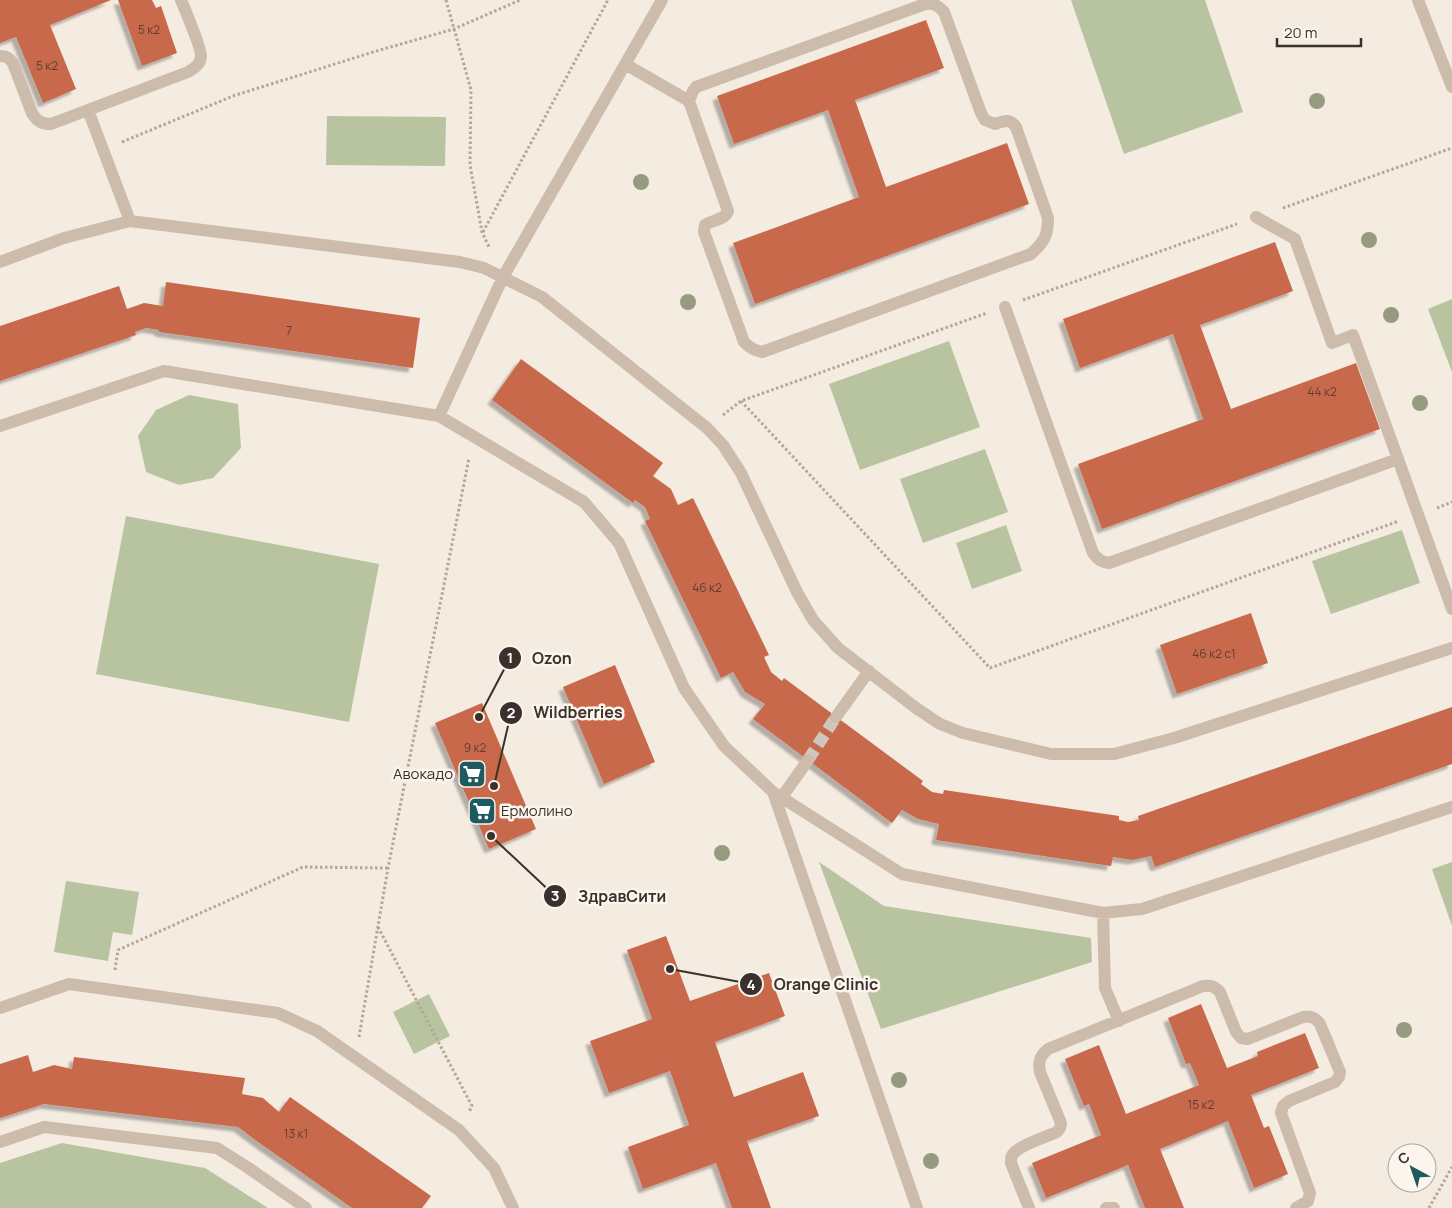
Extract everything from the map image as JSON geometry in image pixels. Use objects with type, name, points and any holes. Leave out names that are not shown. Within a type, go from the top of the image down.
[{"type":"lane","points":[[0,56],[10,58],[36,120],[42,124],[51,124],[197,67],[201,57],[199,48],[181,0]]},
{"type":"lane","points":[[439,416],[503,277],[662,0]]},
{"type":"lane","points":[[1418,0],[1452,87]]},
{"type":"lane","points":[[625,64],[689,101],[728,211],[724,217],[705,225],[704,232],[744,342],[749,348],[762,352],[1031,254],[1042,244],[1048,231],[1048,218],[1016,127],[1006,120],[995,124],[985,120],[944,12],[940,6],[924,4],[696,88],[689,101]]},
{"type":"lane","points":[[88,110],[130,221]]},
{"type":"lane","points":[[1256,217],[1295,239],[1332,343],[1353,335],[1452,609]]},
{"type":"lane","points":[[0,262],[64,238],[130,221],[460,262],[484,268],[503,277],[542,297],[707,428],[723,445],[741,472],[797,592],[813,620],[838,648],[940,724],[963,733],[1050,754],[1114,754],[1174,738],[1452,648]]},
{"type":"lane","points":[[1005,307],[1094,553],[1102,562],[1109,563],[1398,459]]},
{"type":"lane","points":[[0,426],[164,371],[439,416],[584,502],[619,543],[684,688],[724,746],[778,794],[902,874],[1103,913],[1142,909],[1452,807]]},
{"type":"lane","points":[[836,717],[869,671]]},
{"type":"lane","points":[[778,794],[808,760]]},
{"type":"lane","points":[[778,794],[917,1208]]},
{"type":"lane","points":[[1103,913],[1106,988],[1119,1021]]},
{"type":"lane","points":[[0,1008],[69,984],[278,1013],[317,1031],[459,1130],[494,1168],[513,1208]]},
{"type":"lane","points":[[1029,1208],[1011,1163],[1011,1158],[1014,1152],[1020,1148],[1057,1132],[1061,1122],[1040,1072],[1039,1063],[1041,1055],[1048,1049],[1203,986],[1210,985],[1220,992],[1236,1032],[1241,1038],[1248,1039],[1303,1017],[1310,1016],[1316,1018],[1340,1072],[1335,1082],[1283,1106],[1281,1113],[1310,1193],[1308,1201],[1296,1208]]},
{"type":"lane","points":[[0,1142],[44,1128],[217,1148],[247,1166],[306,1208]]},
{"type":"lane","points":[[1106,1208],[1114,1208]]},
{"type":"path","points":[[446,0],[471,90],[470,165],[482,232],[608,0]]},
{"type":"path","points":[[103,150],[232,96],[454,29],[520,0]]},
{"type":"path","points":[[707,428],[741,401],[1452,148]]},
{"type":"path","points":[[741,401],[990,668],[1452,502]]},
{"type":"path","points":[[355,1057],[388,868],[474,436]]},
{"type":"path","points":[[112,990],[118,950],[303,867],[388,868]]},
{"type":"path","points":[[378,926],[472,1106],[459,1130]]},
{"type":"path","points":[[1430,1208],[1452,1167]]},
{"type":"green space","points":[[1071,0],[1205,0],[1243,112],[1124,154]]},
{"type":"green space","points":[[327,116],[446,117],[445,166],[326,165]]},
{"type":"green space","points":[[1452,299],[1452,372],[1428,309]]},
{"type":"green space","points":[[949,341],[980,427],[860,470],[829,384]]},
{"type":"green space","points":[[189,395],[238,404],[241,448],[213,478],[179,485],[146,472],[138,436],[156,410]]},
{"type":"green space","points":[[985,449],[1008,512],[923,543],[900,479]]},
{"type":"green space","points":[[126,516],[379,564],[349,722],[96,674]]},
{"type":"green space","points":[[1006,525],[1022,571],[972,589],[956,543]]},
{"type":"green space","points":[[1402,530],[1420,583],[1331,614],[1312,561]]},
{"type":"green space","points":[[819,862],[884,906],[1091,938],[1092,962],[881,1029]]},
{"type":"green space","points":[[1452,862],[1452,926],[1432,869]]},
{"type":"green space","points":[[66,881],[139,892],[132,935],[113,932],[108,961],[54,952]]},
{"type":"green space","points":[[429,994],[450,1036],[414,1054],[393,1012]]},
{"type":"green space","points":[[62,1143],[205,1168],[268,1208],[0,1208],[0,1163]]},
{"type":"building","points":[[0,0],[111,0],[50,25],[76,89],[43,103],[16,37],[0,43]]},
{"type":"building","points":[[118,0],[152,0],[156,8],[161,6],[177,53],[142,66]]},
{"type":"building","points":[[926,20],[944,68],[855,100],[886,187],[1007,143],[1029,204],[755,304],[733,243],[859,197],[828,110],[734,144],[717,96]]},
{"type":"building","points":[[1275,242],[1293,291],[1200,325],[1231,409],[1356,363],[1380,429],[1102,529],[1078,464],[1203,419],[1173,334],[1080,368],[1063,319]]},
{"type":"building","points":[[166,282],[420,318],[413,368],[159,332],[159,330],[146,328],[135,332],[136,335],[0,381],[0,326],[119,286],[127,309],[144,303],[163,306]]},
{"type":"building","points":[[521,359],[663,463],[653,476],[671,489],[678,505],[693,498],[769,655],[764,657],[771,672],[782,681],[784,678],[923,781],[921,784],[932,792],[943,794],[944,790],[1119,816],[1119,820],[1128,822],[1139,820],[1138,816],[1452,707],[1452,764],[1155,867],[1151,856],[1132,860],[1113,857],[1111,866],[936,840],[939,824],[918,819],[902,810],[892,823],[753,719],[765,704],[745,692],[733,672],[721,678],[645,521],[650,519],[645,507],[635,500],[633,503],[492,400]]},
{"type":"building","points":[[1251,613],[1268,663],[1177,694],[1160,645]]},
{"type":"building","points":[[615,665],[655,762],[604,784],[563,687]]},
{"type":"building","points":[[482,703],[536,829],[489,849],[435,723]]},
{"type":"building","points":[[666,936],[690,1001],[769,973],[785,1016],[715,1042],[734,1097],[803,1072],[819,1116],[747,1141],[771,1208],[732,1208],[716,1163],[643,1189],[628,1147],[689,1125],[670,1071],[609,1093],[590,1041],[652,1019],[627,950]]},
{"type":"building","points":[[1201,1004],[1227,1068],[1258,1056],[1257,1052],[1305,1033],[1319,1068],[1251,1095],[1264,1128],[1269,1126],[1288,1174],[1254,1188],[1228,1121],[1160,1149],[1184,1208],[1145,1208],[1128,1165],[1046,1198],[1032,1163],[1101,1135],[1089,1104],[1084,1106],[1065,1059],[1099,1045],[1126,1114],[1199,1085],[1190,1063],[1186,1064],[1168,1018]]},
{"type":"building","points":[[28,1055],[33,1072],[54,1065],[72,1069],[74,1057],[245,1078],[242,1094],[263,1098],[279,1112],[290,1097],[431,1196],[422,1208],[352,1208],[238,1127],[44,1104],[0,1118],[0,1064]]},
{"type":"tunnel","points":[[808,760],[836,717]]},
{"type":"place","name":"Ozon","points":[[479,717]]},
{"type":"place","name":"Авокадо","points":[[472,774]]},
{"type":"place","name":"Wildberries","points":[[494,786]]},
{"type":"place","name":"Ермолино","points":[[482,811]]},
{"type":"place","name":"ЗдравСити","points":[[491,836]]},
{"type":"place","name":"Orange Clinic","points":[[670,969]]}]
